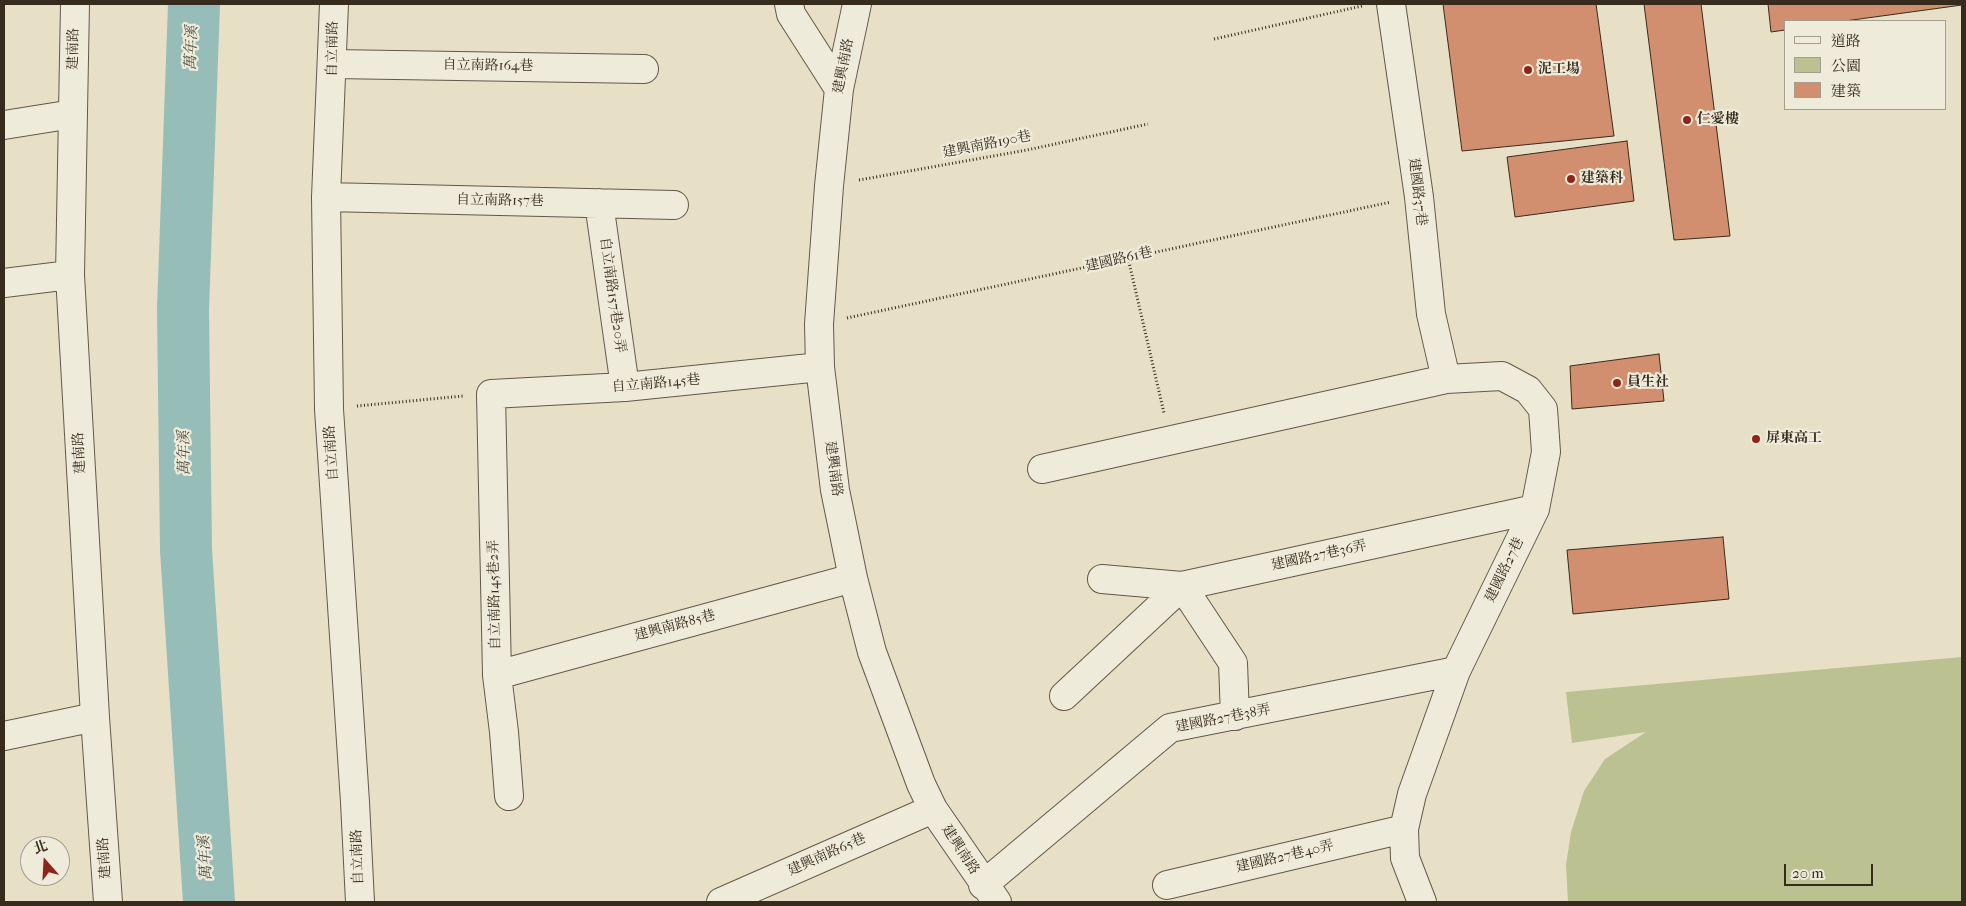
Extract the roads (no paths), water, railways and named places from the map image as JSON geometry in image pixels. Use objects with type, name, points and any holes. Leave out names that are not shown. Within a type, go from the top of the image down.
[{"type":"street","name":"建南路","points":[[75,4],[70,275],[95,717],[108,902]]},
{"type":"street","name":"自立南路","points":[[334,4],[326,198],[330,408],[360,902]]},
{"type":"street","points":[[789,4],[792,14],[839,89]]},
{"type":"street","name":"建興南路","points":[[856,4],[839,89],[829,186],[819,324],[820,366],[835,490],[853,578],[872,652],[921,784],[933,809],[990,894]]},
{"type":"street","name":"建國路37巷","points":[[1391,4],[1418,196],[1431,314],[1446,379]]},
{"type":"street","name":"自立南路164巷","points":[[333,64],[644,69]]},
{"type":"street","points":[[4,125],[73,114]]},
{"type":"street","name":"自立南路157巷","points":[[326,198],[674,204]]},
{"type":"street","name":"自立南路157巷20弄","points":[[599,203],[625,387]]},
{"type":"street","points":[[4,283],[70,275]]},
{"type":"street","name":"自立南路145巷","points":[[492,394],[625,387],[820,366]]},
{"type":"street","name":"建國路27巷","points":[[1422,902],[1405,858],[1404,828],[1412,794],[1456,670],[1535,509],[1546,452],[1543,409],[1528,390],[1502,376],[1446,379]]},
{"type":"street","points":[[1042,469],[1446,379]]},
{"type":"street","name":"自立南路145巷2弄","points":[[492,394],[497,675],[509,796]]},
{"type":"street","name":"建國路27巷36弄","points":[[1102,579],[1182,586],[1535,509]]},
{"type":"street","name":"建興南路85巷","points":[[497,675],[853,578]]},
{"type":"street","points":[[1064,696],[1182,586],[1233,663],[1236,716]]},
{"type":"street","name":"建國路27巷38弄","points":[[990,894],[1170,728],[1456,670]]},
{"type":"street","points":[[4,736],[95,717]]},
{"type":"street","name":"建興南路65巷","points":[[721,902],[933,809]]},
{"type":"street","name":"建國路27巷40弄","points":[[1167,884],[1404,828]]},
{"type":"waterway","name":"萬年溪","points":[[194,4],[183,309],[186,550],[209,902]]},
{"type":"place","name":"泥工場","points":[[1528,70]]},
{"type":"place","name":"仁愛樓","points":[[1687,120]]},
{"type":"place","name":"建築科","points":[[1571,179]]},
{"type":"place","name":"員生社","points":[[1617,383]]},
{"type":"place","name":"屏東高工","points":[[1756,439]]}]
